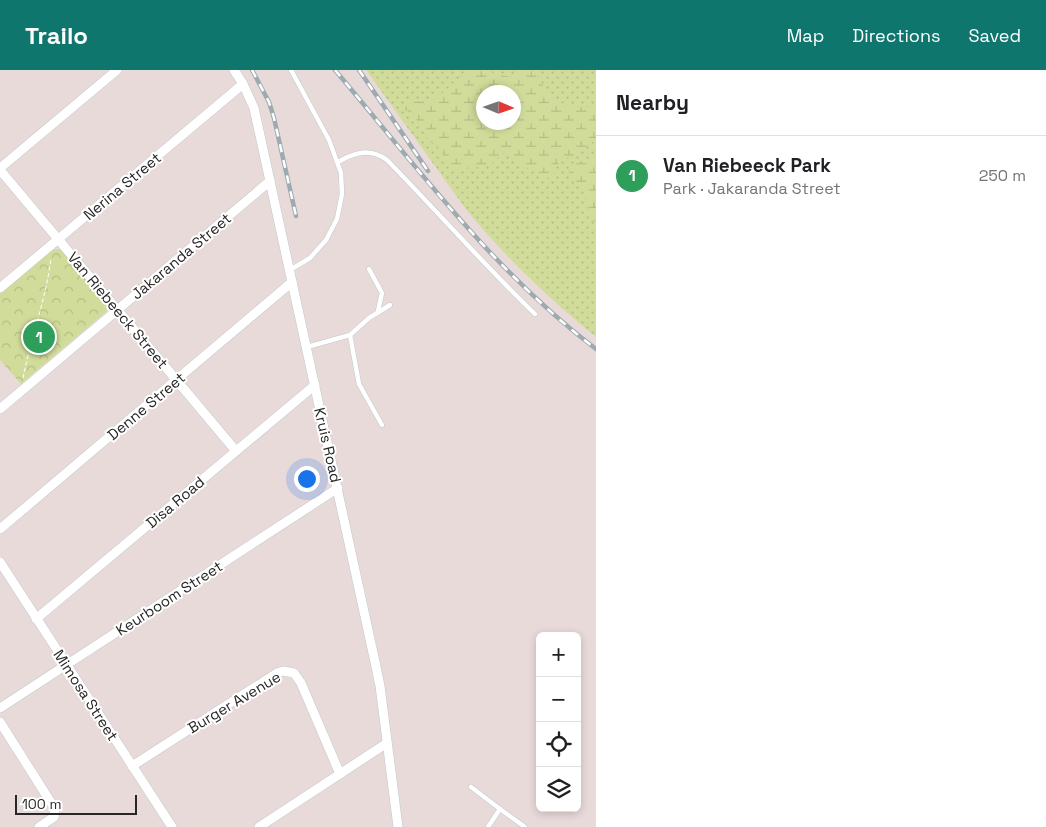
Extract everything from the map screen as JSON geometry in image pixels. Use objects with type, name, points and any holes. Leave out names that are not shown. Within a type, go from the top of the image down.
[{"type":"street","points":[[0,169],[117,70]]},
{"type":"street","name":"Kruis Road","points":[[234,70],[254,108],[338,488],[380,686],[398,827]]},
{"type":"street","name":"Nerina Street","points":[[0,288],[243,84]]},
{"type":"street","name":"Van Riebeeck Street","points":[[0,169],[55,242],[118,310],[236,451]]},
{"type":"street","name":"Jakaranda Street","points":[[0,409],[270,181]]},
{"type":"street","name":"Denne Street","points":[[0,529],[292,282]]},
{"type":"street","name":"Disa Road","points":[[36,619],[315,385]]},
{"type":"street","name":"Keurboom Street","points":[[0,708],[338,488]]},
{"type":"street","name":"Mimosa Street","points":[[0,562],[172,827]]},
{"type":"street","name":"Burger Avenue","points":[[132,766],[276,673],[283,671],[294,673],[301,683],[340,774]]},
{"type":"street","points":[[0,722],[56,809],[54,817],[39,827]]},
{"type":"street","points":[[259,827],[387,744]]},
{"type":"lane","points":[[290,270],[310,258],[319,249],[337,219],[342,194],[341,173],[329,140],[291,70]]},
{"type":"lane","points":[[338,162],[352,154],[367,152],[379,154],[387,160],[506,286],[535,314]]},
{"type":"lane","points":[[369,269],[382,292],[378,311]]},
{"type":"lane","points":[[307,347],[350,335],[378,311],[390,305]]},
{"type":"lane","points":[[350,335],[359,384],[382,425]]},
{"type":"lane","points":[[471,787],[525,827]]},
{"type":"lane","points":[[488,827],[500,809]]},
{"type":"path","points":[[20,392],[29,349],[44,297],[55,242]]},
{"type":"green space","points":[[366,70],[596,70],[596,337],[527,276],[465,208]]},
{"type":"green space","points":[[466,70],[482,70],[510,77],[514,75],[516,70],[532,70],[548,93],[558,101],[577,107],[596,107],[596,140],[571,157],[561,159],[552,175],[544,180],[539,178],[535,169],[526,168],[516,157],[508,153],[503,153],[491,164],[481,168],[472,166],[458,172],[454,171],[450,168],[439,148],[428,139],[413,114],[403,109],[407,101],[412,100],[426,103],[448,89]]},
{"type":"green space","points":[[596,156],[596,224],[590,217],[583,189],[569,175],[570,166]]},
{"type":"green space","points":[[58,249],[63,251],[106,302],[107,311],[21,384],[0,360],[0,294],[52,250]]},
{"type":"railway","points":[[252,70],[269,102],[274,118],[296,216]]},
{"type":"railway","points":[[335,70],[427,181],[490,252],[524,287],[596,349]]},
{"type":"railway","points":[[359,70],[428,171]]},
{"type":"place","name":"Van Riebeeck Park","points":[[39,337]]}]
